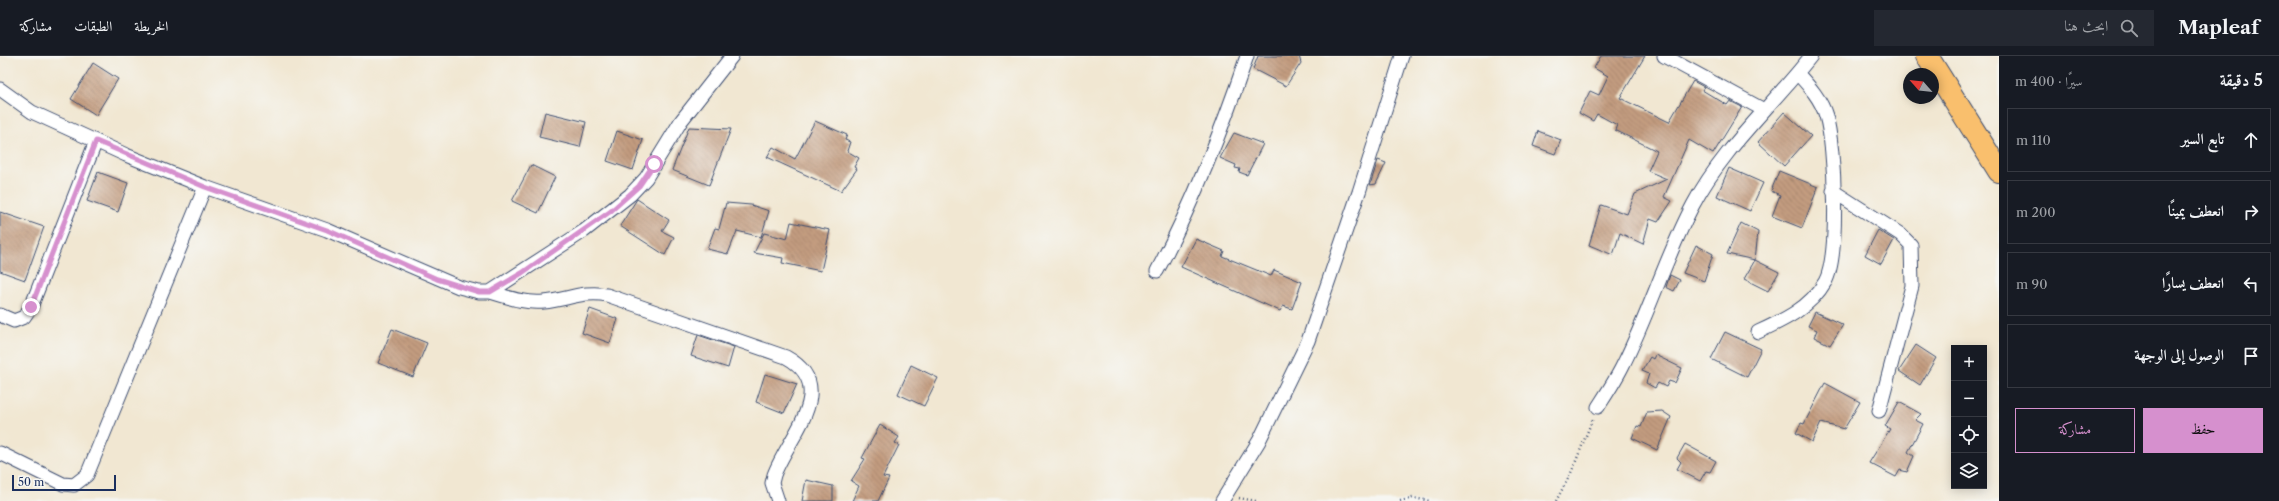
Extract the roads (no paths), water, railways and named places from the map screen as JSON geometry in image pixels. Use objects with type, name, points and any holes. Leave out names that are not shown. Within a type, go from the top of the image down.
[{"type":"highway","points":[[1927,56],[1999,171]]},
{"type":"street","points":[[490,292],[584,230],[635,191],[646,178],[681,121],[732,56]]},
{"type":"street","points":[[1157,271],[1178,232],[1198,187],[1247,56]]},
{"type":"street","points":[[1222,501],[1259,441],[1308,341],[1359,192],[1402,56]]},
{"type":"street","points":[[1664,56],[1764,110]]},
{"type":"street","points":[[1598,407],[1624,363],[1693,204],[1723,158],[1764,110],[1798,74],[1812,56]]},
{"type":"street","points":[[1758,332],[1783,320],[1802,308],[1816,295],[1826,280],[1833,258],[1835,239],[1830,132],[1826,115],[1812,90],[1798,74]]},
{"type":"street","points":[[0,89],[32,112],[96,141],[205,187],[327,230],[459,287],[479,292],[490,292],[519,300],[543,302],[589,293],[607,294],[786,357],[798,364],[806,375],[810,398],[800,427],[774,475],[772,483],[778,501]]},
{"type":"street","points":[[0,315],[14,321],[24,318],[31,307],[96,141]]},
{"type":"street","points":[[0,453],[63,484],[74,485],[87,475],[205,187]]},
{"type":"street","points":[[1833,191],[1900,234],[1911,245],[1912,286],[1879,411]]}]
